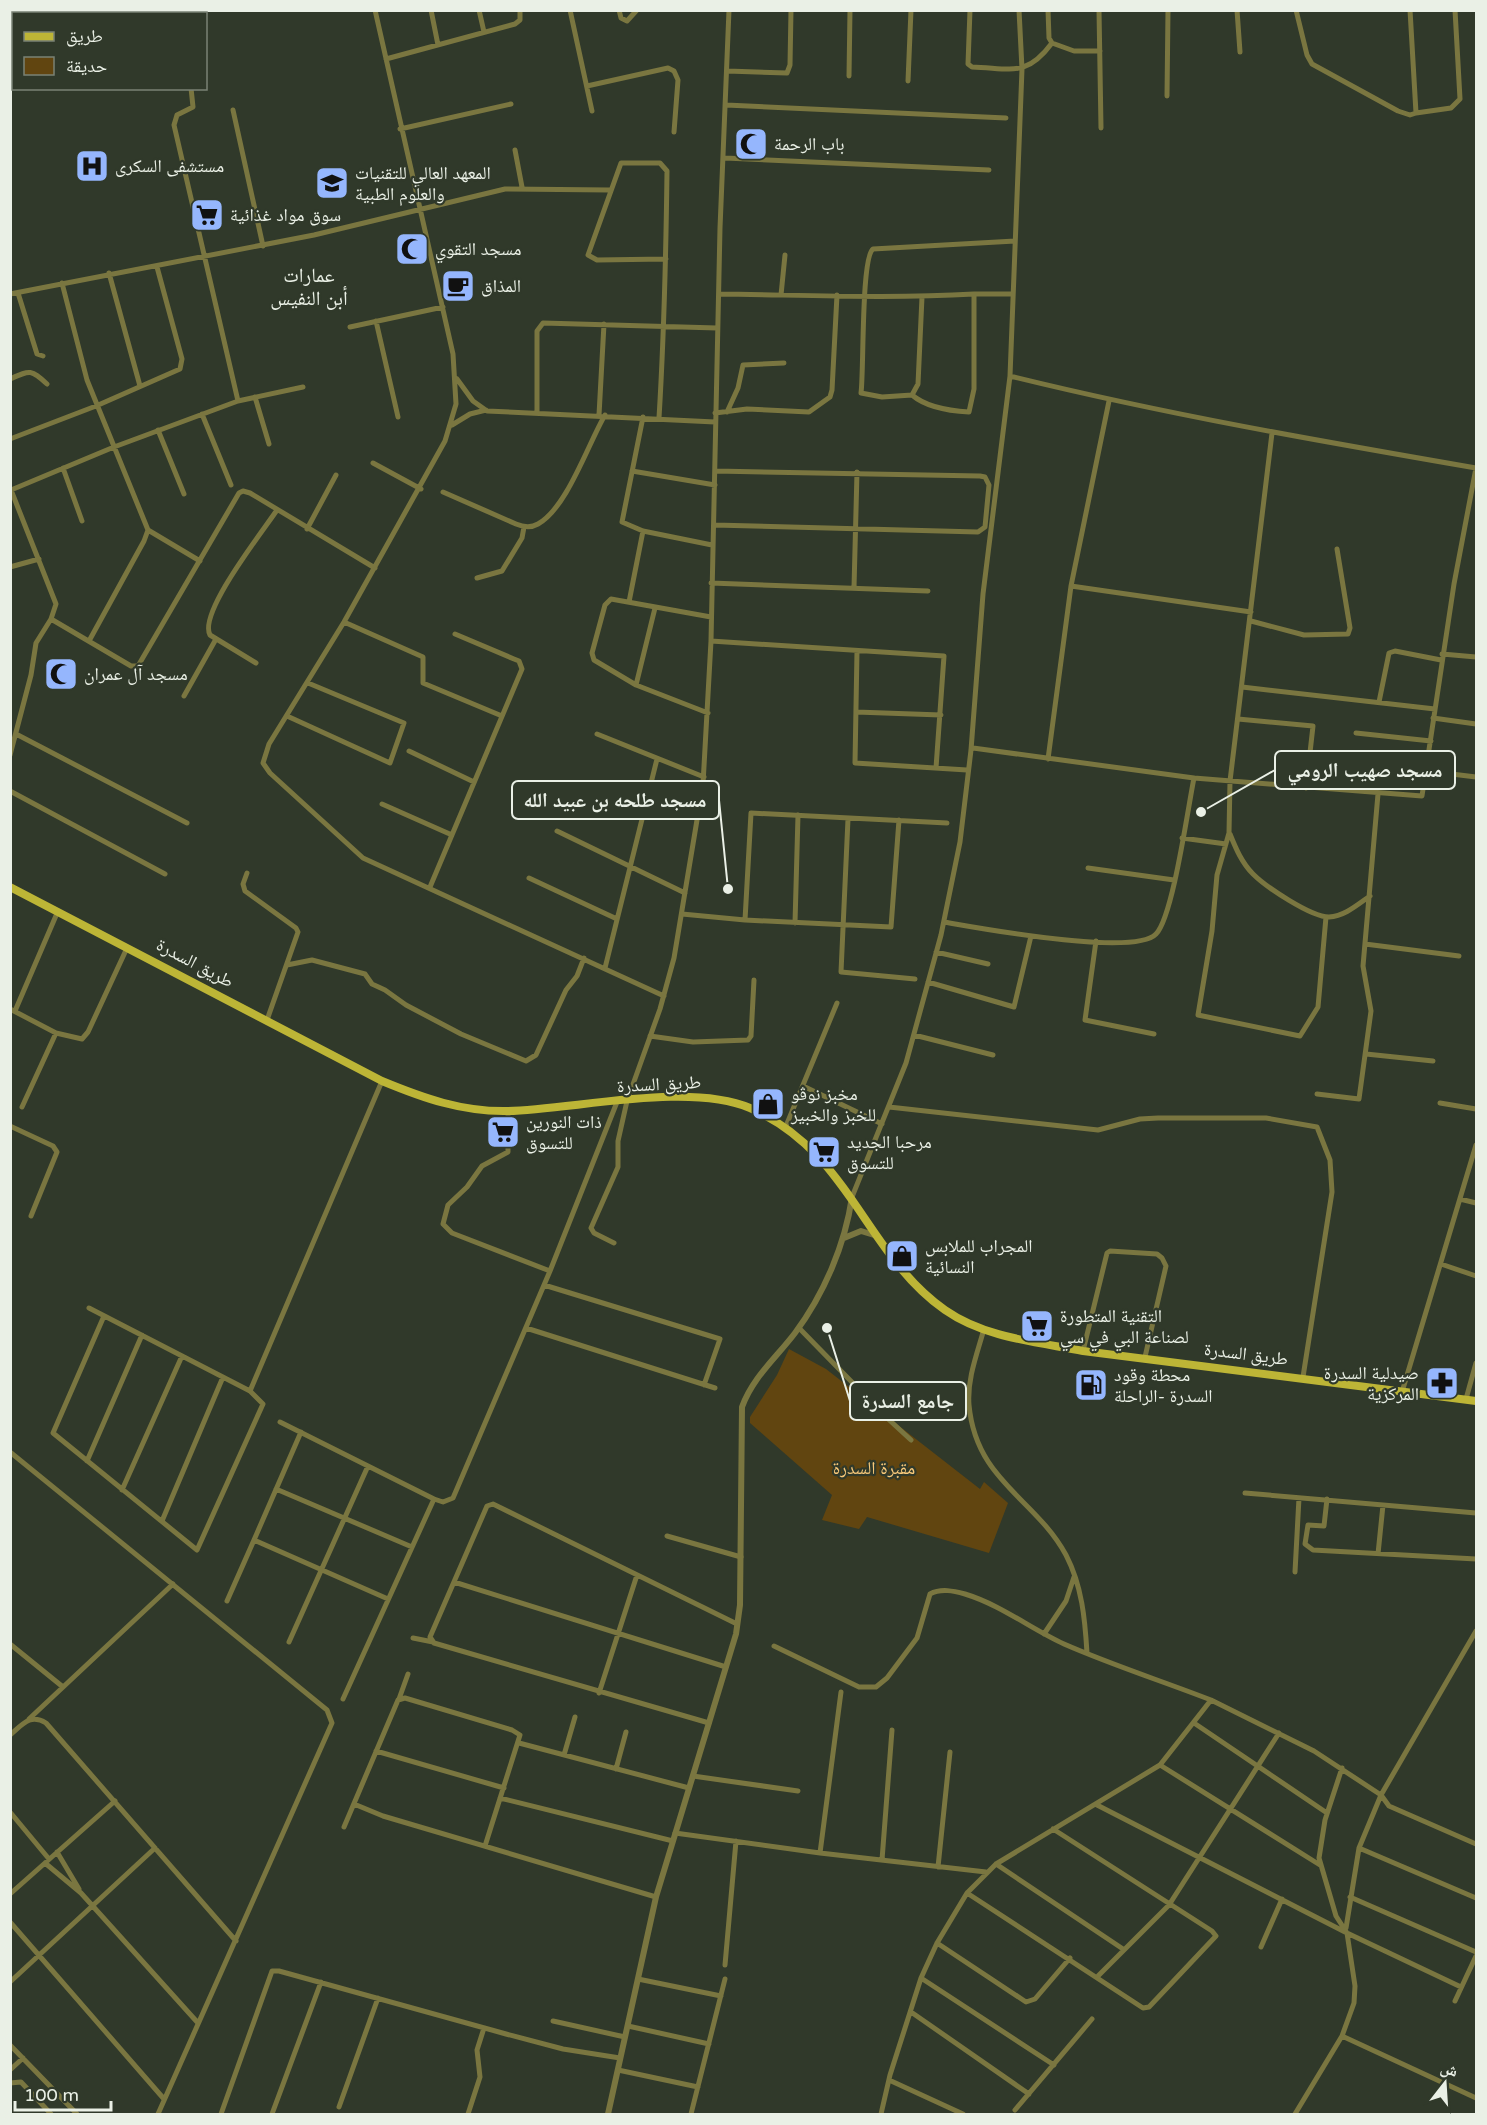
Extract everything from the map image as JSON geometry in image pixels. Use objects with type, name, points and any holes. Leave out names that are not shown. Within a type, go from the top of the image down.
[{"type":"main road","name":"طريق السدرة","points":[[10,887],[128,946],[382,1081],[443,1105],[508,1111],[670,1097],[728,1101],[748,1107],[786,1126],[830,1168],[892,1257],[933,1299],[958,1317],[984,1329],[1083,1351],[1303,1377],[1476,1401]]},
{"type":"street","points":[[375,10],[400,129],[443,307],[456,378],[456,404],[452,425],[421,489],[263,757],[265,767],[358,855],[664,996]]},
{"type":"street","points":[[430,10],[438,45]]},
{"type":"street","points":[[479,10],[484,32]]},
{"type":"street","points":[[386,59],[518,22],[520,10]]},
{"type":"street","points":[[570,10],[592,111]]},
{"type":"street","points":[[619,10],[621,18],[627,21],[637,10]]},
{"type":"street","points":[[614,1243],[594,1233],[591,1228],[618,1167],[618,1141],[627,1101],[664,996],[682,914],[704,777],[711,641],[717,328],[729,10]]},
{"type":"street","points":[[727,71],[787,73],[790,69],[791,10]]},
{"type":"street","points":[[849,76],[850,10]]},
{"type":"street","points":[[908,81],[911,10]]},
{"type":"street","points":[[970,10],[969,65],[1022,69],[1039,60],[1052,43]]},
{"type":"street","points":[[608,2115],[656,1897],[737,1624],[741,1557],[742,1407],[749,1388],[798,1328],[818,1295],[844,1238],[852,1197],[882,1124],[914,1035],[944,922],[958,855],[971,750],[983,594],[1010,376],[1011,294],[1022,69],[1019,10]]},
{"type":"street","points":[[1048,10],[1049,38],[1052,43],[1074,51],[1100,51]]},
{"type":"street","points":[[1099,10],[1101,128]]},
{"type":"street","points":[[1167,96],[1168,10]]},
{"type":"street","points":[[1237,10],[1240,52]]},
{"type":"street","points":[[1296,10],[1306,55],[1312,64],[1398,111],[1410,115],[1451,108],[1460,99],[1455,10]]},
{"type":"street","points":[[1410,10],[1416,113]]},
{"type":"street","points":[[587,86],[668,68],[674,71],[678,77],[674,132]]},
{"type":"street","points":[[191,90],[193,107],[177,115],[174,124],[237,401]]},
{"type":"street","points":[[400,129],[511,104]]},
{"type":"street","points":[[726,105],[1006,118]]},
{"type":"street","points":[[233,110],[263,246]]},
{"type":"street","points":[[515,150],[522,187]]},
{"type":"street","points":[[725,158],[989,170]]},
{"type":"street","points":[[659,418],[666,259],[665,166],[660,163],[621,163],[589,248],[590,257],[597,260],[666,259]]},
{"type":"street","points":[[10,294],[109,273],[158,267],[263,246],[505,189],[522,187],[610,190]]},
{"type":"street","points":[[974,294],[974,389],[969,412],[933,405],[920,401],[912,395],[882,397],[861,393],[868,255],[873,249],[1015,241]]},
{"type":"street","points":[[781,295],[784,255]]},
{"type":"street","points":[[10,439],[96,406],[180,369],[182,365],[158,267]]},
{"type":"street","points":[[109,273],[140,386]]},
{"type":"street","points":[[62,283],[96,406],[148,530],[200,561]]},
{"type":"street","points":[[18,293],[32,345],[37,354],[43,356]]},
{"type":"street","points":[[719,294],[922,297],[1011,294]]},
{"type":"street","points":[[715,413],[747,409],[809,412],[830,397],[837,295]]},
{"type":"street","points":[[912,395],[918,384],[922,297]]},
{"type":"street","points":[[350,327],[443,307]]},
{"type":"street","points":[[376,321],[398,417]]},
{"type":"street","points":[[537,412],[539,325],[547,323],[717,328]]},
{"type":"street","points":[[442,492],[524,527],[538,524],[554,510],[602,415],[604,324]]},
{"type":"street","points":[[727,412],[738,388],[743,365],[784,363]]},
{"type":"street","points":[[10,379],[27,372],[35,372],[47,384]]},
{"type":"street","points":[[971,750],[1194,778],[1422,796],[1442,657],[1476,468],[1272,433],[1109,401],[1010,376]]},
{"type":"street","points":[[456,378],[473,401],[486,410]]},
{"type":"street","points":[[10,756],[31,675],[36,643],[51,620],[55,609],[55,598],[11,489],[237,401],[303,387]]},
{"type":"street","points":[[255,397],[269,444]]},
{"type":"street","points":[[1048,759],[1071,586],[1109,401]]},
{"type":"street","points":[[452,425],[470,414],[486,410],[715,422]]},
{"type":"street","points":[[202,414],[231,485]]},
{"type":"street","points":[[643,417],[622,522],[643,531],[712,545]]},
{"type":"street","points":[[158,430],[184,494]]},
{"type":"street","points":[[1272,433],[1230,781],[1229,833],[1217,875],[1212,931],[1197,1011],[1200,1017],[1300,1036],[1318,1007],[1326,917]]},
{"type":"street","points":[[373,463],[421,489]]},
{"type":"street","points":[[63,468],[82,521]]},
{"type":"street","points":[[632,471],[715,485]]},
{"type":"street","points":[[714,525],[981,531],[984,527],[989,485],[986,477],[980,476],[715,471]]},
{"type":"street","points":[[854,588],[857,472]]},
{"type":"street","points":[[307,529],[336,475]]},
{"type":"street","points":[[51,620],[131,666],[139,665],[239,493],[250,493],[375,568]]},
{"type":"street","points":[[256,663],[216,639],[208,630],[214,606],[277,510]]},
{"type":"street","points":[[477,578],[502,571],[524,534],[524,527]]},
{"type":"street","points":[[89,641],[148,530]]},
{"type":"street","points":[[629,602],[643,531]]},
{"type":"street","points":[[1251,621],[1304,635],[1348,634],[1350,628],[1338,549]]},
{"type":"street","points":[[10,567],[39,559]]},
{"type":"street","points":[[711,583],[928,591]]},
{"type":"street","points":[[1071,586],[1251,612]]},
{"type":"street","points":[[708,713],[636,685],[601,666],[592,657],[606,602],[611,599],[711,617]]},
{"type":"street","points":[[636,685],[655,608]]},
{"type":"street","points":[[344,622],[423,657],[423,683],[502,716]]},
{"type":"street","points":[[430,887],[521,671],[520,664],[455,634]]},
{"type":"street","points":[[184,696],[216,639]]},
{"type":"street","points":[[711,641],[944,656],[936,768]]},
{"type":"street","points":[[857,651],[855,763],[967,770]]},
{"type":"street","points":[[1379,702],[1389,653],[1395,651],[1442,657],[1476,657]]},
{"type":"street","points":[[287,716],[390,763],[404,723],[308,682]]},
{"type":"street","points":[[1242,687],[1435,709]]},
{"type":"street","points":[[856,712],[941,715]]},
{"type":"street","points":[[1433,718],[1476,724]]},
{"type":"street","points":[[1238,719],[1312,726],[1306,788]]},
{"type":"street","points":[[1356,733],[1431,741]]},
{"type":"street","points":[[16,734],[187,823]]},
{"type":"street","points":[[597,734],[704,777]]},
{"type":"street","points":[[410,751],[474,782]]},
{"type":"street","points":[[606,968],[657,759]]},
{"type":"street","points":[[1427,771],[1476,777]]},
{"type":"street","points":[[944,922],[1031,936],[1096,941],[1135,943],[1156,934],[1167,915],[1194,778]]},
{"type":"street","points":[[10,791],[165,874]]},
{"type":"street","points":[[1317,1094],[1357,1100],[1371,1011],[1363,966],[1378,794]]},
{"type":"street","points":[[382,804],[452,835]]},
{"type":"street","points":[[745,920],[750,814],[947,823]]},
{"type":"street","points":[[795,922],[798,815]]},
{"type":"street","points":[[848,819],[841,972],[915,979]]},
{"type":"street","points":[[682,914],[745,920],[892,927],[899,820]]},
{"type":"street","points":[[557,831],[629,868],[685,893]]},
{"type":"street","points":[[1229,833],[1243,861],[1253,874],[1310,912],[1326,917],[1348,912],[1370,896]]},
{"type":"street","points":[[1182,838],[1226,844]]},
{"type":"street","points":[[1088,868],[1174,880]]},
{"type":"street","points":[[247,873],[243,886],[248,894],[297,929],[267,1020]]},
{"type":"street","points":[[530,878],[617,919]]},
{"type":"street","points":[[58,910],[13,1010],[56,1033],[82,1039],[88,1032],[128,946]]},
{"type":"street","points":[[928,982],[1014,1007],[1031,936]]},
{"type":"street","points":[[1096,941],[1084,1020],[1154,1034]]},
{"type":"street","points":[[1365,944],[1459,956]]},
{"type":"street","points":[[936,952],[988,964]]},
{"type":"street","points":[[287,965],[312,960],[365,974],[372,984],[386,990],[396,999],[462,1034],[526,1061],[536,1055],[568,986],[577,976],[584,958]]},
{"type":"street","points":[[650,1036],[693,1042],[748,1040],[751,1036],[754,980]]},
{"type":"street","points":[[786,1126],[837,1004]]},
{"type":"street","points":[[22,1107],[56,1033]]},
{"type":"street","points":[[914,1035],[993,1055]]},
{"type":"street","points":[[1366,1054],[1433,1061]]},
{"type":"street","points":[[250,1391],[382,1081]]},
{"type":"street","points":[[803,1086],[882,1124]]},
{"type":"street","points":[[280,1422],[434,1499],[443,1502],[453,1498],[550,1271],[616,1102]]},
{"type":"street","points":[[1440,1103],[1476,1109]]},
{"type":"street","points":[[888,1107],[1098,1130],[1140,1119],[1158,1118],[1266,1118],[1317,1127],[1330,1160],[1332,1192],[1303,1377]]},
{"type":"street","points":[[508,1111],[508,1152],[482,1166],[467,1187],[448,1205],[443,1224],[452,1233],[550,1271]]},
{"type":"street","points":[[10,1126],[53,1146],[57,1152],[31,1216]]},
{"type":"street","points":[[1402,1392],[1460,1199],[1475,1158],[1476,1145]]},
{"type":"street","points":[[1460,1199],[1476,1203]]},
{"type":"street","points":[[844,1238],[861,1231],[878,1236]]},
{"type":"street","points":[[1083,1351],[1107,1253],[1110,1251],[1156,1254],[1162,1258],[1166,1266],[1145,1358]]},
{"type":"street","points":[[1441,1264],[1476,1276]]},
{"type":"street","points":[[544,1285],[720,1339],[704,1385]]},
{"type":"street","points":[[89,1308],[250,1391],[263,1404],[196,1550],[53,1433],[104,1316]]},
{"type":"street","points":[[526,1328],[715,1388]]},
{"type":"street","points":[[798,1328],[885,1417],[911,1440]]},
{"type":"street","points":[[984,1329],[969,1384],[969,1406],[982,1454],[1056,1540],[1075,1575],[1085,1621],[1086,1653]]},
{"type":"street","points":[[87,1461],[142,1335]]},
{"type":"street","points":[[122,1490],[182,1356]]},
{"type":"street","points":[[1466,1399],[1476,1363]]},
{"type":"street","points":[[162,1521],[223,1377]]},
{"type":"street","points":[[227,1600],[301,1432]]},
{"type":"street","points":[[10,1452],[327,1710],[332,1721],[158,2115]]},
{"type":"street","points":[[289,1642],[368,1466]]},
{"type":"street","points":[[276,1489],[412,1547]]},
{"type":"street","points":[[1245,1493],[1476,1513]]},
{"type":"street","points":[[1295,1572],[1299,1498]]},
{"type":"street","points":[[343,1699],[434,1499]]},
{"type":"street","points":[[1327,1499],[1324,1526],[1308,1526],[1304,1541],[1313,1550],[1476,1560]]},
{"type":"street","points":[[434,1642],[430,1637],[453,1582],[487,1506],[493,1504],[737,1624]]},
{"type":"street","points":[[1378,1554],[1383,1505]]},
{"type":"street","points":[[667,1536],[741,1557]]},
{"type":"street","points":[[254,1540],[388,1599]]},
{"type":"street","points":[[599,1693],[637,1575]]},
{"type":"street","points":[[1044,1634],[1066,1601],[1075,1575]]},
{"type":"street","points":[[453,1582],[726,1667]]},
{"type":"street","points":[[10,1736],[173,1584]]},
{"type":"street","points":[[774,1646],[859,1687],[876,1687],[887,1678],[917,1638],[928,1597],[933,1592],[941,1590],[968,1595],[1086,1653],[1211,1700],[1279,1733],[1342,1768],[1381,1795],[1395,1809],[1476,1844]]},
{"type":"street","points":[[1295,2115],[1342,2036],[1353,2009],[1355,1986],[1346,1930],[1359,1848],[1381,1795],[1476,1630]]},
{"type":"street","points":[[413,1638],[434,1642],[599,1693],[709,1723]]},
{"type":"street","points":[[10,1644],[63,1687]]},
{"type":"street","points":[[344,1827],[408,1674]]},
{"type":"street","points":[[820,1853],[841,1692]]},
{"type":"street","points":[[398,1700],[405,1698],[512,1730],[520,1735],[485,1846]]},
{"type":"street","points":[[881,2115],[889,2080],[921,1978],[937,1943],[967,1893],[996,1864],[1160,1765],[1211,1700]]},
{"type":"street","points":[[564,1755],[575,1717]]},
{"type":"street","points":[[28,1720],[34,1718],[45,1723],[236,1941]]},
{"type":"street","points":[[1194,1723],[1327,1813]]},
{"type":"street","points":[[882,1860],[892,1730]]},
{"type":"street","points":[[616,1769],[626,1732]]},
{"type":"street","points":[[1098,1976],[1169,1905],[1279,1733]]},
{"type":"street","points":[[519,1743],[689,1788]]},
{"type":"street","points":[[376,1751],[504,1788]]},
{"type":"street","points":[[938,1867],[950,1752]]},
{"type":"street","points":[[1160,1765],[1320,1865]]},
{"type":"street","points":[[1342,1768],[1321,1838],[1320,1865],[1336,1916],[1346,1930]]},
{"type":"street","points":[[693,1776],[798,1791]]},
{"type":"street","points":[[500,1798],[673,1841]]},
{"type":"street","points":[[10,1894],[115,1801]]},
{"type":"street","points":[[354,1804],[656,1897]]},
{"type":"street","points":[[1097,1805],[1461,1987]]},
{"type":"street","points":[[10,1812],[47,1861],[81,1893],[198,2023]]},
{"type":"street","points":[[967,1893],[1098,1976],[1143,2008],[1149,2007],[1216,1936],[1053,1829]]},
{"type":"street","points":[[675,1833],[820,1853],[986,1872]]},
{"type":"street","points":[[725,1965],[736,1841]]},
{"type":"street","points":[[10,1982],[155,1848]]},
{"type":"street","points":[[1359,1848],[1476,1898]]},
{"type":"street","points":[[57,1852],[81,1893]]},
{"type":"street","points":[[996,1864],[1123,1949]]},
{"type":"street","points":[[1350,1897],[1476,1954],[1455,2001]]},
{"type":"street","points":[[1261,1947],[1282,1899]]},
{"type":"street","points":[[10,1922],[164,2099]]},
{"type":"street","points":[[937,1943],[1026,2002],[1035,1999],[1070,1958]]},
{"type":"street","points":[[221,2115],[272,1971],[321,1982],[563,2049],[621,2058]]},
{"type":"street","points":[[921,1978],[1054,2065]]},
{"type":"street","points":[[638,1979],[721,1996]]},
{"type":"street","points":[[691,2115],[725,1979]]},
{"type":"street","points":[[272,2115],[321,1982]]},
{"type":"street","points":[[339,2107],[378,1998]]},
{"type":"street","points":[[911,2012],[1029,2094]]},
{"type":"street","points":[[1015,2110],[1092,2019]]},
{"type":"street","points":[[553,2020],[625,2037]]},
{"type":"street","points":[[628,2026],[709,2044]]},
{"type":"street","points":[[468,2115],[480,2077],[477,2048],[484,2028]]},
{"type":"street","points":[[1342,2036],[1476,2098]]},
{"type":"street","points":[[10,2045],[77,2115]]},
{"type":"street","points":[[10,2070],[23,2058]]},
{"type":"street","points":[[618,2070],[698,2087]]},
{"type":"street","points":[[889,2080],[963,2115]]},
{"type":"street","points":[[10,2083],[21,2082],[51,2115]]},
{"type":"green space","name":"مقبرة السدرة","points":[[789,1349],[826,1369],[980,1489],[984,1482],[1008,1503],[989,1553],[867,1517],[859,1529],[822,1520],[832,1495],[750,1423],[750,1417],[777,1375]]},
{"type":"place","name":"باب الرحمة","points":[[751,144]]},
{"type":"place","name":"مستشفى السكرى","points":[[92,166]]},
{"type":"place","name":"المعهد العالي للتقنيات والعلوم الطبية","points":[[332,183]]},
{"type":"place","name":"سوق مواد غذائية","points":[[207,215]]},
{"type":"place","name":"مسجد التقوي","points":[[412,249]]},
{"type":"place","name":"المذاق","points":[[458,286]]},
{"type":"place","name":"مسجد آل عمران","points":[[61,674]]},
{"type":"place","name":"مسجد صهيب الرومي","points":[[1201,812]]},
{"type":"place","name":"مسجد طلحه بن عبيد الله","points":[[728,889]]},
{"type":"place","name":"مخبز نوڤو للخبز والخبيز","points":[[768,1104]]},
{"type":"place","name":"ذات النورين للتسوق","points":[[503,1132]]},
{"type":"place","name":"مرحبا الجديد للتسوق","points":[[824,1152]]},
{"type":"place","name":"المجراب للملابس النسائية","points":[[902,1256]]},
{"type":"place","name":"التقنية المتطورة لصناعة البي في سي","points":[[1037,1326]]},
{"type":"place","name":"جامع السدرة","points":[[827,1328]]},
{"type":"place","name":"صيدلية السدرة المركزية","points":[[1442,1383]]},
{"type":"place","name":"محطة وقود السدرة -الراحلة","points":[[1091,1385]]},
{"type":"district","name":"عمارات أبن النفيس","points":[[309,288]]}]
